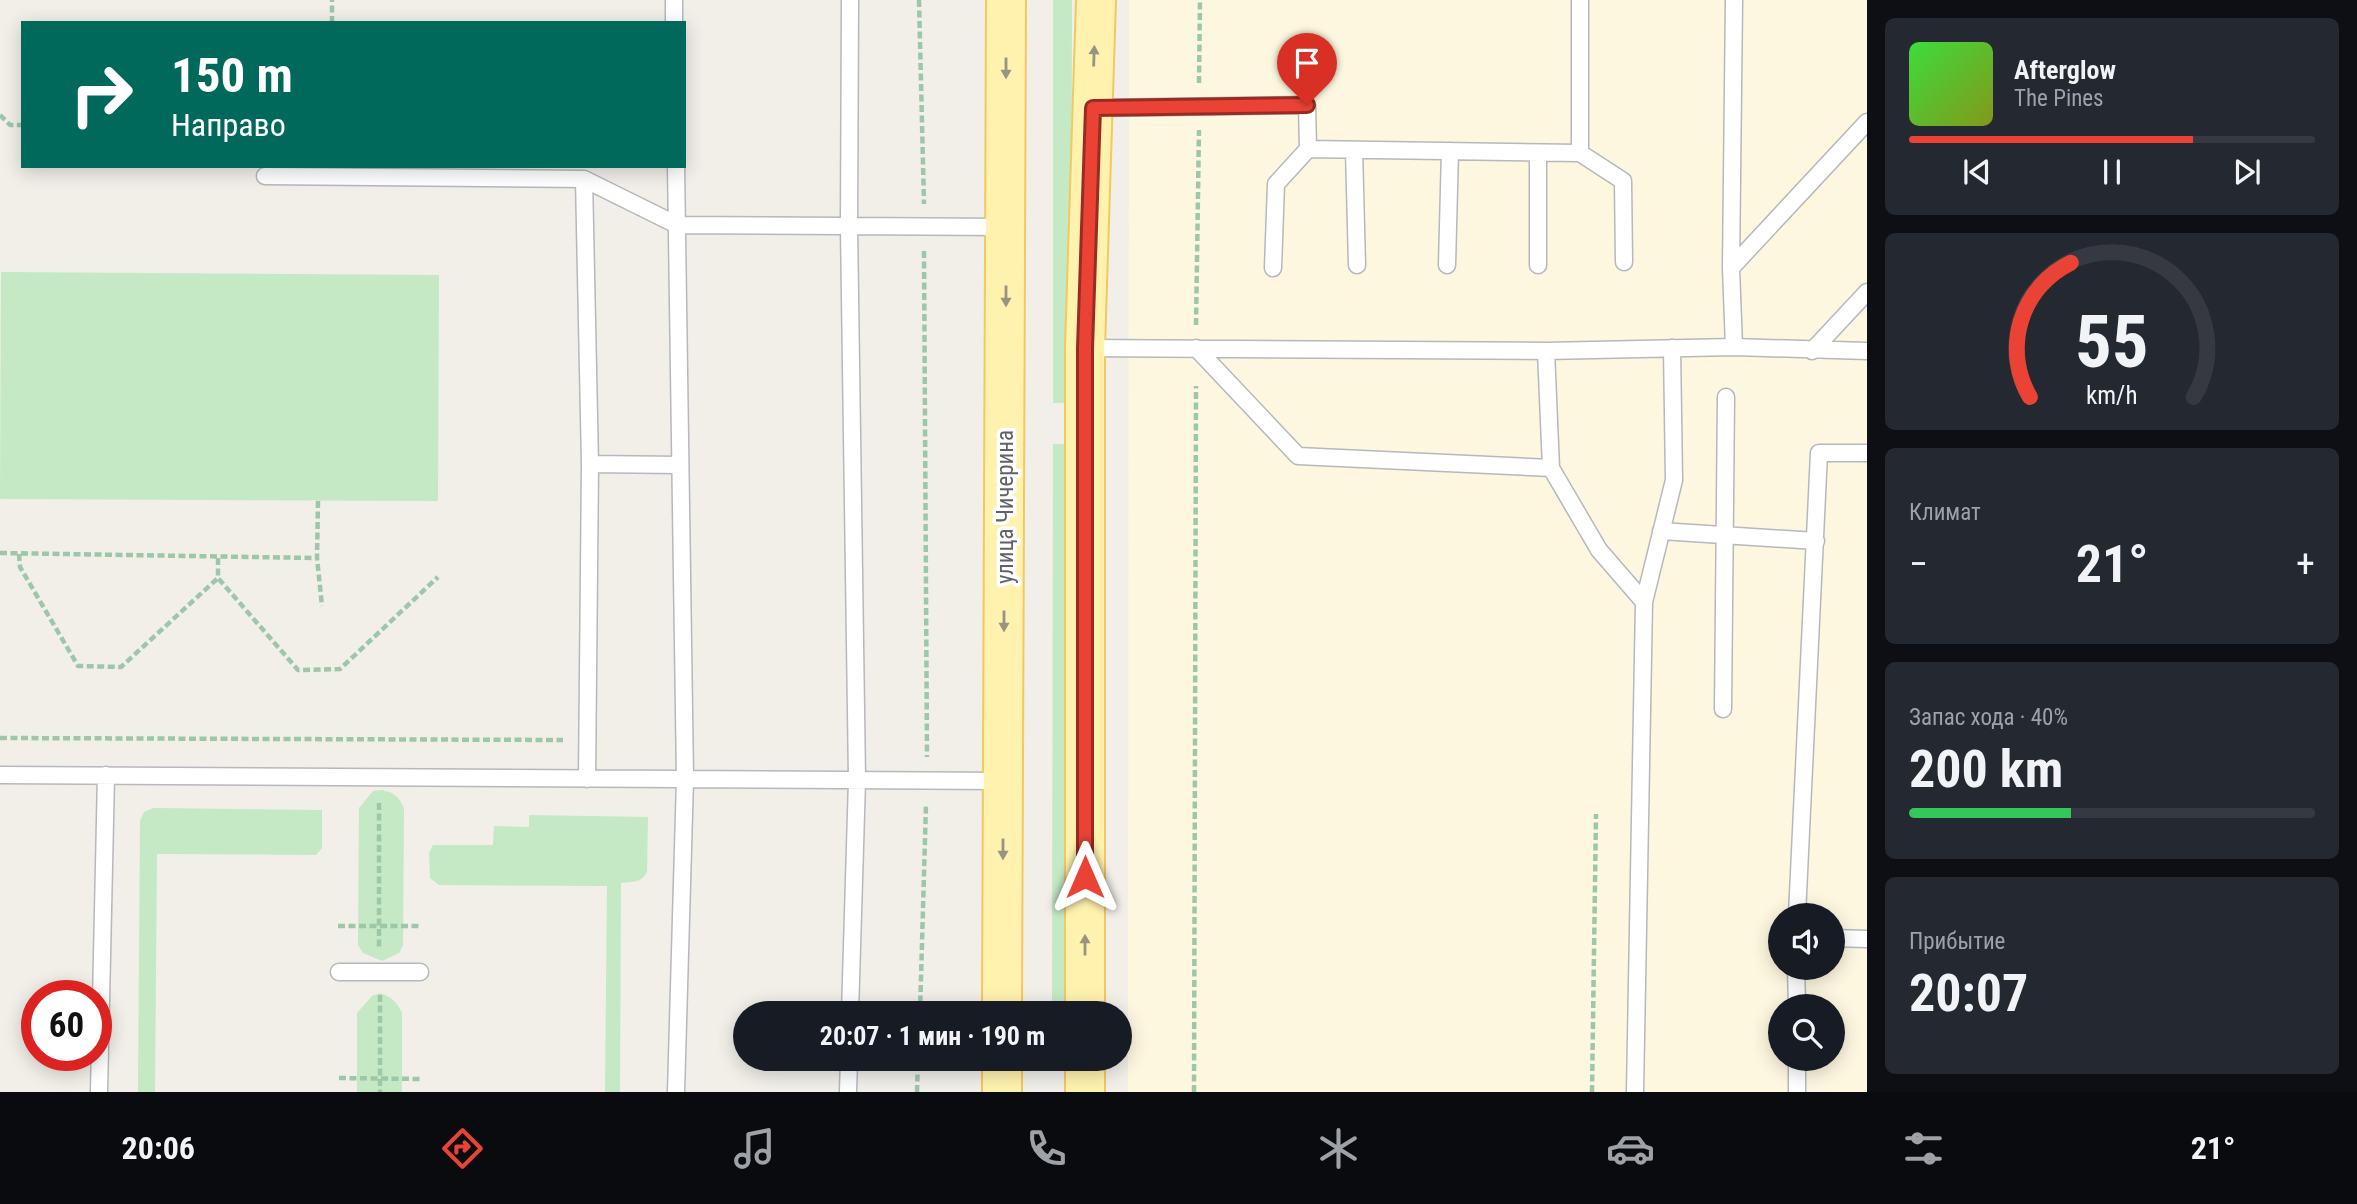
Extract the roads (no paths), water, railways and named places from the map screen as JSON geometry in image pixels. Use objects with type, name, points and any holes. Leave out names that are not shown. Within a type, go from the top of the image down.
[{"type":"main road","name":"улица Чичерина","points":[[1002,1001],[1006,0]]},
{"type":"main road","points":[[1085,1001],[1085,348],[1096,0]]},
{"type":"main road","points":[[1002,1071],[1002,1092]]},
{"type":"main road","points":[[1085,1071],[1085,1092]]},
{"type":"lane","points":[[674,0],[674,21]]},
{"type":"lane","points":[[850,0],[849,227],[857,780],[850,1001]]},
{"type":"lane","points":[[1580,0],[1580,153]]},
{"type":"lane","points":[[1734,0],[1731,268],[1734,347]]},
{"type":"lane","points":[[1093,108],[1307,105],[1308,149],[1276,184],[1273,268]]},
{"type":"lane","points":[[1731,268],[1867,122]]},
{"type":"lane","points":[[1308,149],[1580,153],[1623,180],[1624,262]]},
{"type":"lane","points":[[1354,150],[1357,265]]},
{"type":"lane","points":[[1447,265],[1450,151]]},
{"type":"lane","points":[[1538,153],[1538,265]]},
{"type":"lane","points":[[676,168],[685,779],[676,1092]]},
{"type":"lane","points":[[265,176],[584,179],[677,225],[1007,227]]},
{"type":"lane","points":[[584,179],[590,464],[587,779]]},
{"type":"lane","points":[[1812,351],[1867,292]]},
{"type":"lane","points":[[1085,348],[1546,351],[1734,347],[1867,351]]},
{"type":"lane","points":[[1196,348],[1298,456],[1551,468]]},
{"type":"lane","points":[[1635,1092],[1644,602],[1674,480],[1672,348]]},
{"type":"lane","points":[[1546,351],[1551,468],[1599,550],[1644,602]]},
{"type":"lane","points":[[1723,709],[1726,397]]},
{"type":"lane","points":[[1798,903],[1819,453],[1867,453]]},
{"type":"lane","points":[[590,464],[680,464]]},
{"type":"lane","points":[[1661,531],[1816,541]]},
{"type":"lane","points":[[0,775],[1003,781]]},
{"type":"lane","points":[[99,1092],[106,775]]},
{"type":"lane","points":[[1845,938],[1867,939]]},
{"type":"lane","points":[[339,972],[420,972]]},
{"type":"lane","points":[[848,1092],[849,1071]]},
{"type":"lane","points":[[1797,1071],[1797,1092]]}]
